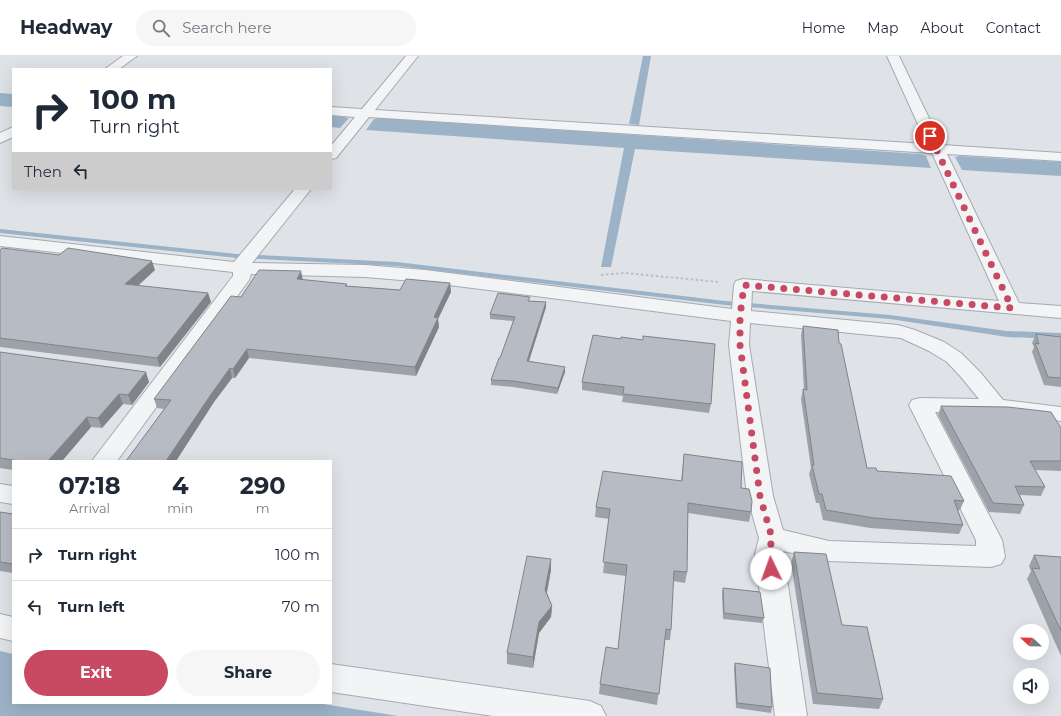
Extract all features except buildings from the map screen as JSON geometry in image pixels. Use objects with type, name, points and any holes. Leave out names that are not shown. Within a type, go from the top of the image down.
[{"type":"street","points":[[112,68],[131,56]]},
{"type":"street","points":[[332,153],[412,56]]},
{"type":"street","points":[[893,56],[1012,308]]},
{"type":"street","points":[[332,111],[1061,157]]},
{"type":"street","points":[[0,139],[12,132]]},
{"type":"street","points":[[105,460],[242,276],[245,261],[301,190]]},
{"type":"street","points":[[0,241],[425,276],[741,308],[898,330],[918,336],[946,352],[969,371],[996,406]]},
{"type":"street","points":[[791,716],[769,554],[772,538],[760,496],[740,345],[741,308],[744,285],[1061,312]]},
{"type":"street","points":[[145,374],[168,377]]},
{"type":"street","points":[[772,538],[829,551],[990,549],[920,405],[996,406],[1061,414]]},
{"type":"street","points":[[0,493],[12,495]]},
{"type":"street","points":[[0,626],[12,629]]},
{"type":"street","points":[[332,678],[590,716]]},
{"type":"water","points":[[643,56],[651,56],[639,125],[629,124]]},
{"type":"water","points":[[0,93],[12,94],[12,107],[0,106]]},
{"type":"water","points":[[332,115],[349,118],[340,128],[332,127]]},
{"type":"water","points":[[379,118],[920,154],[926,156],[931,168],[635,149],[611,267],[601,267],[624,148],[366,130],[374,119]]},
{"type":"water","points":[[955,157],[1061,162],[1061,176],[962,170]]},
{"type":"water","points":[[0,651],[12,654],[12,704],[323,704],[398,716],[0,716]]},
{"type":"waterway","points":[[0,231],[237,256],[397,264],[725,303],[890,317],[1007,334],[1061,336]]},
{"type":"route","points":[[771,569],[769,554],[772,538],[760,496],[740,345],[740,316],[744,285],[1012,308],[930,136]]}]
